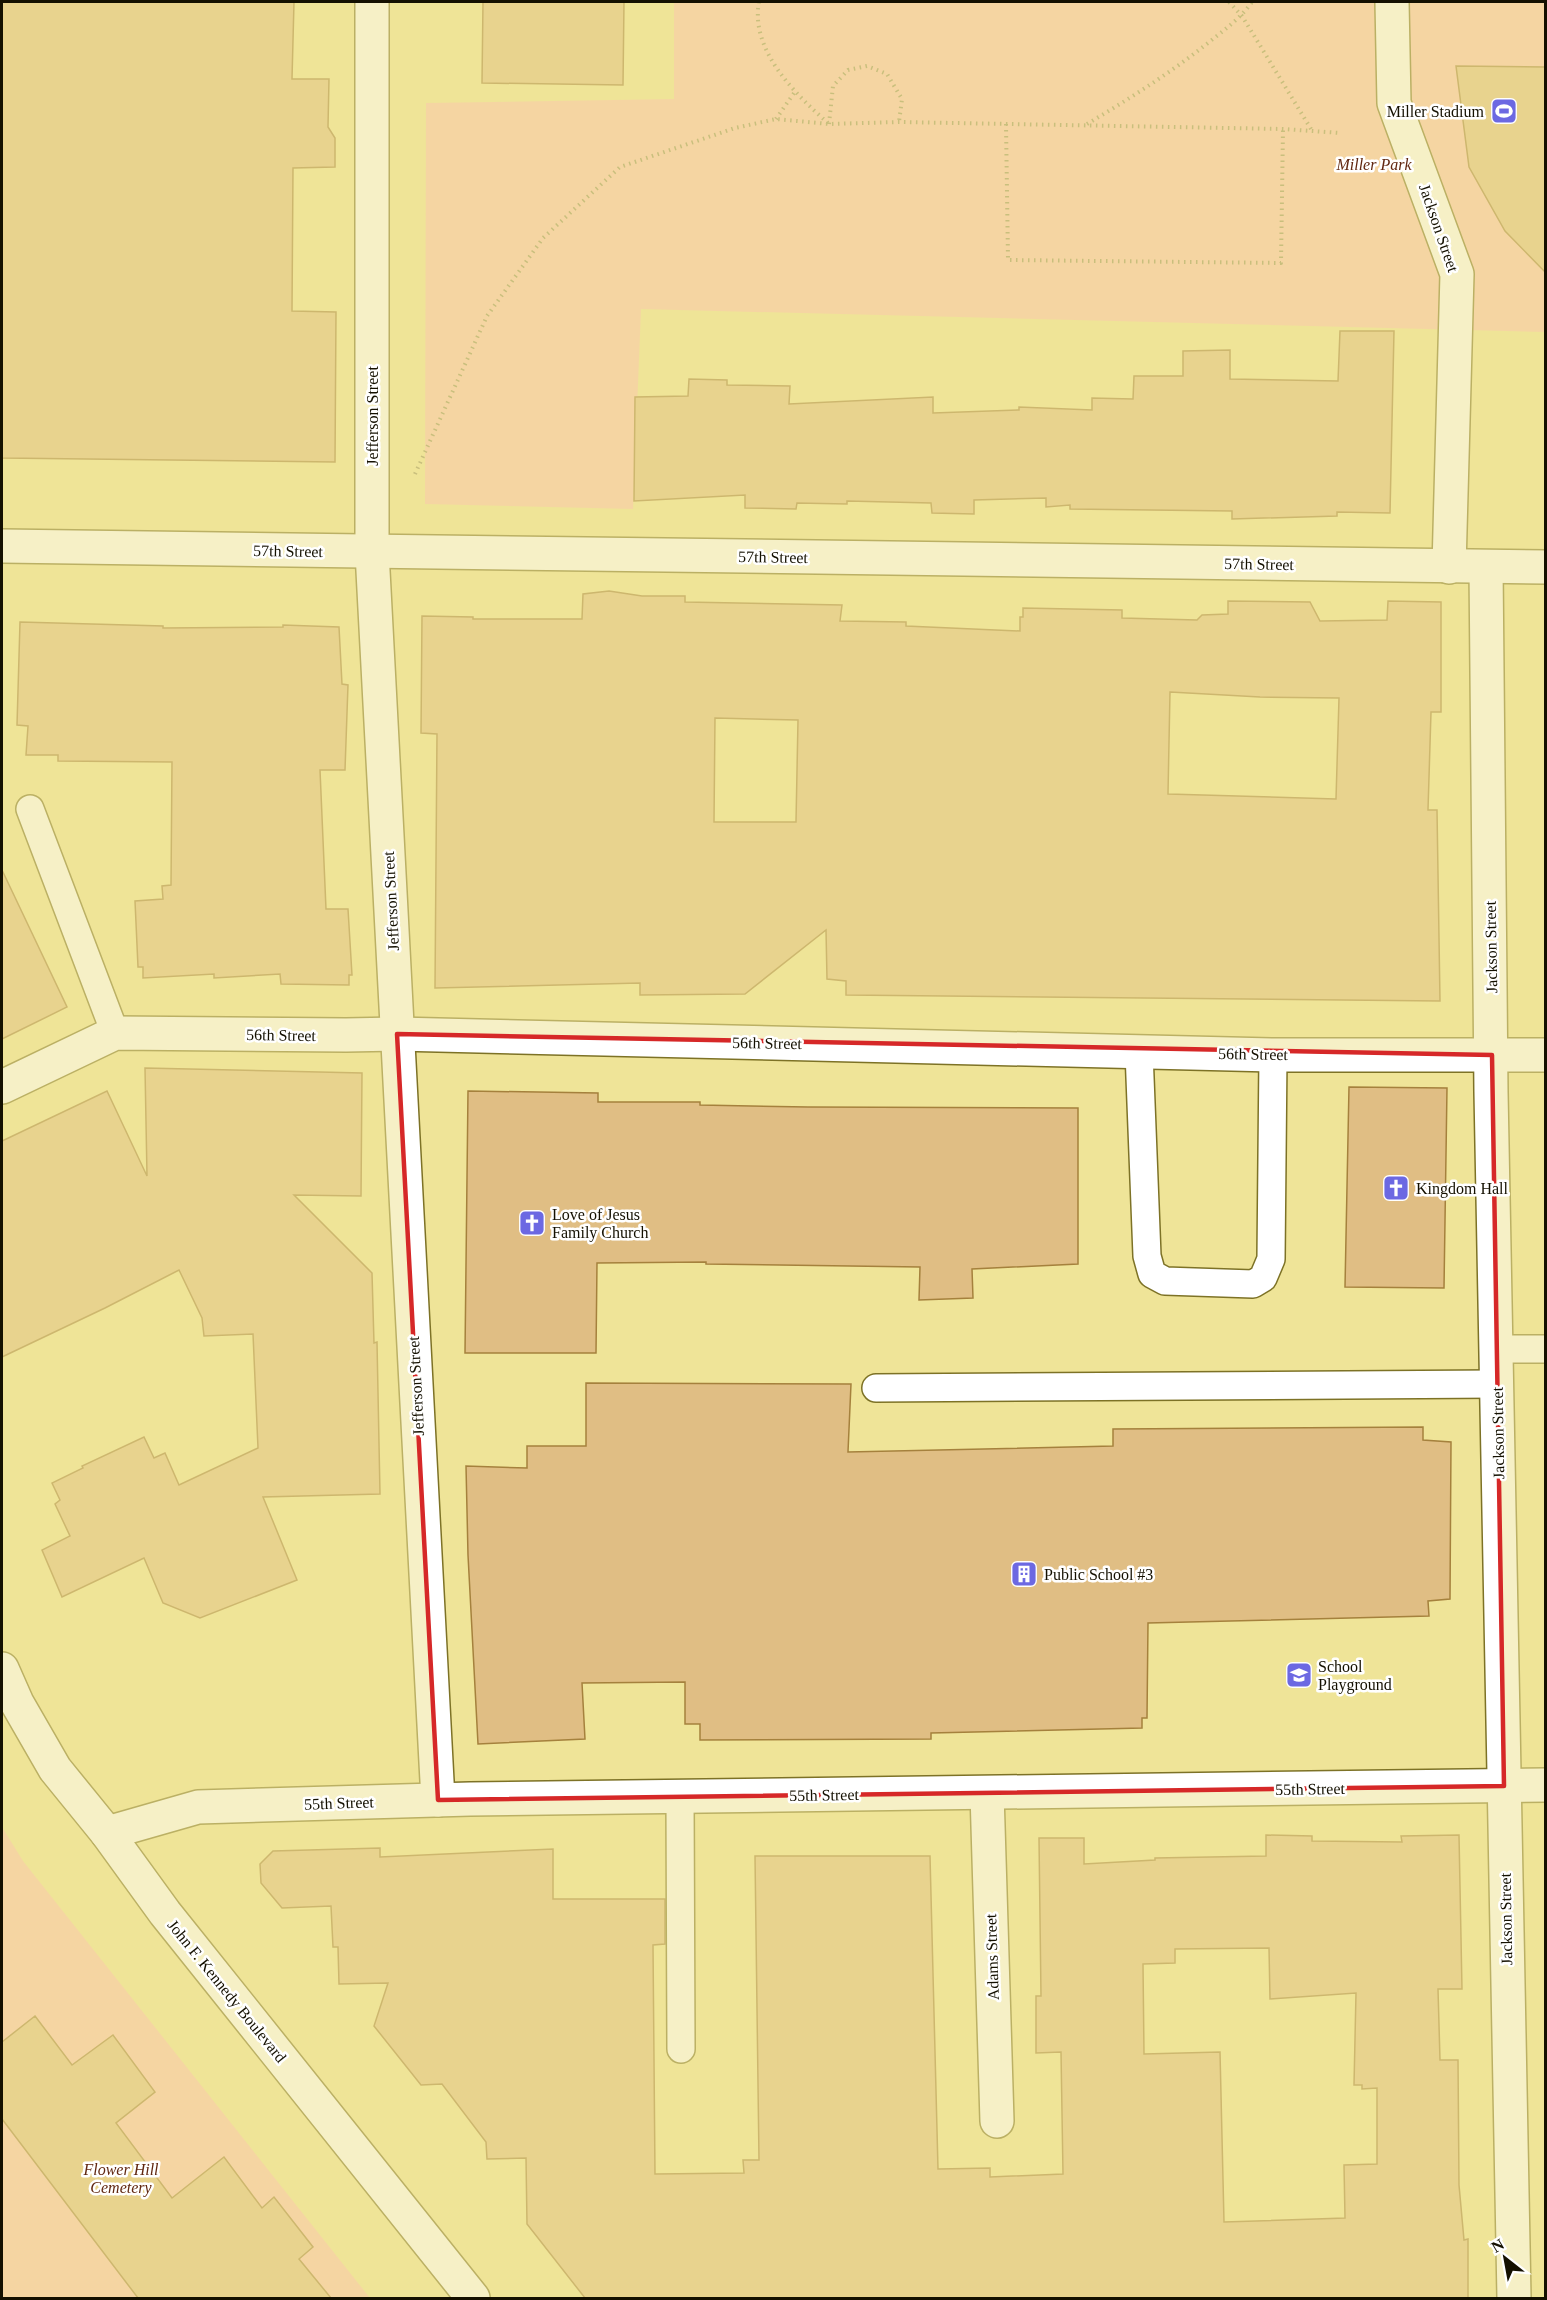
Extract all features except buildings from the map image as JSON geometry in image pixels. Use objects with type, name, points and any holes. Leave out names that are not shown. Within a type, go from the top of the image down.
[{"type":"street","name":"Jefferson Street","points":[[372,2],[372,552],[438,1800]]},
{"type":"street","name":"Jackson Street","points":[[1392,2],[1394,104],[1457,274],[1449,567]]},
{"type":"street","name":"57th Street","points":[[2,546],[1545,567]]},
{"type":"street","name":"Jackson Street","points":[[1486,567],[1491,1092],[1514,2298]]},
{"type":"street","name":"56th Street","points":[[2,1087],[115,1033],[397,1034],[1139,1052],[1545,1055]]},
{"type":"street","name":"John F. Kennedy Boulevard","points":[[2,1669],[17,1703],[56,1769],[107,1833],[172,1922],[473,2298]]},
{"type":"street","name":"55th Street","points":[[107,1833],[198,1807],[438,1800],[1545,1785]]},
{"type":"street","name":"Adams Street","points":[[987,1793],[997,2121]]},
{"type":"lane","points":[[30,809],[115,1033]]},
{"type":"lane","points":[[1139,1052],[1147,1256],[1152,1274],[1166,1281],[1253,1284],[1263,1278],[1271,1259],[1273,1054]]},
{"type":"lane","points":[[1496,1349],[1545,1349]]},
{"type":"lane","points":[[876,1388],[1497,1384]]},
{"type":"lane","points":[[680,1797],[681,2049]]},
{"type":"path","points":[[759,2],[757,9],[762,42],[794,93],[829,124]]},
{"type":"path","points":[[1229,2],[1242,16],[1312,129]]},
{"type":"path","points":[[1085,125],[1174,68],[1242,16],[1252,2]]},
{"type":"path","points":[[829,124],[833,86],[848,70],[867,66],[887,74],[902,99],[899,122]]},
{"type":"path","points":[[776,119],[794,93]]},
{"type":"path","points":[[414,476],[487,316],[543,238],[620,167],[735,128],[776,119],[829,124],[899,122],[1085,125],[1312,129],[1341,133]]},
{"type":"path","points":[[1006,124],[1008,260],[1281,263],[1283,129]]},
{"type":"highlighted area","points":[[397,1034],[1492,1055],[1504,1786],[438,1800]]},
{"type":"green space","name":"Miller Park","points":[[674,2],[1545,2],[1545,332],[641,309],[633,509],[425,504],[426,103],[674,99]]},
{"type":"green space","name":"Flower Hill Cemetery","points":[[2,1827],[23,1861],[370,2298],[2,2298]]},
{"type":"place","name":"Miller Stadium","points":[[1504,111]]},
{"type":"place","name":"Kingdom Hall","points":[[1396,1188]]},
{"type":"place","name":"Love of Jesus Family Church","points":[[532,1223]]},
{"type":"place","name":"Public School #3","points":[[1024,1574]]},
{"type":"place","name":"School Playground","points":[[1299,1675]]}]
